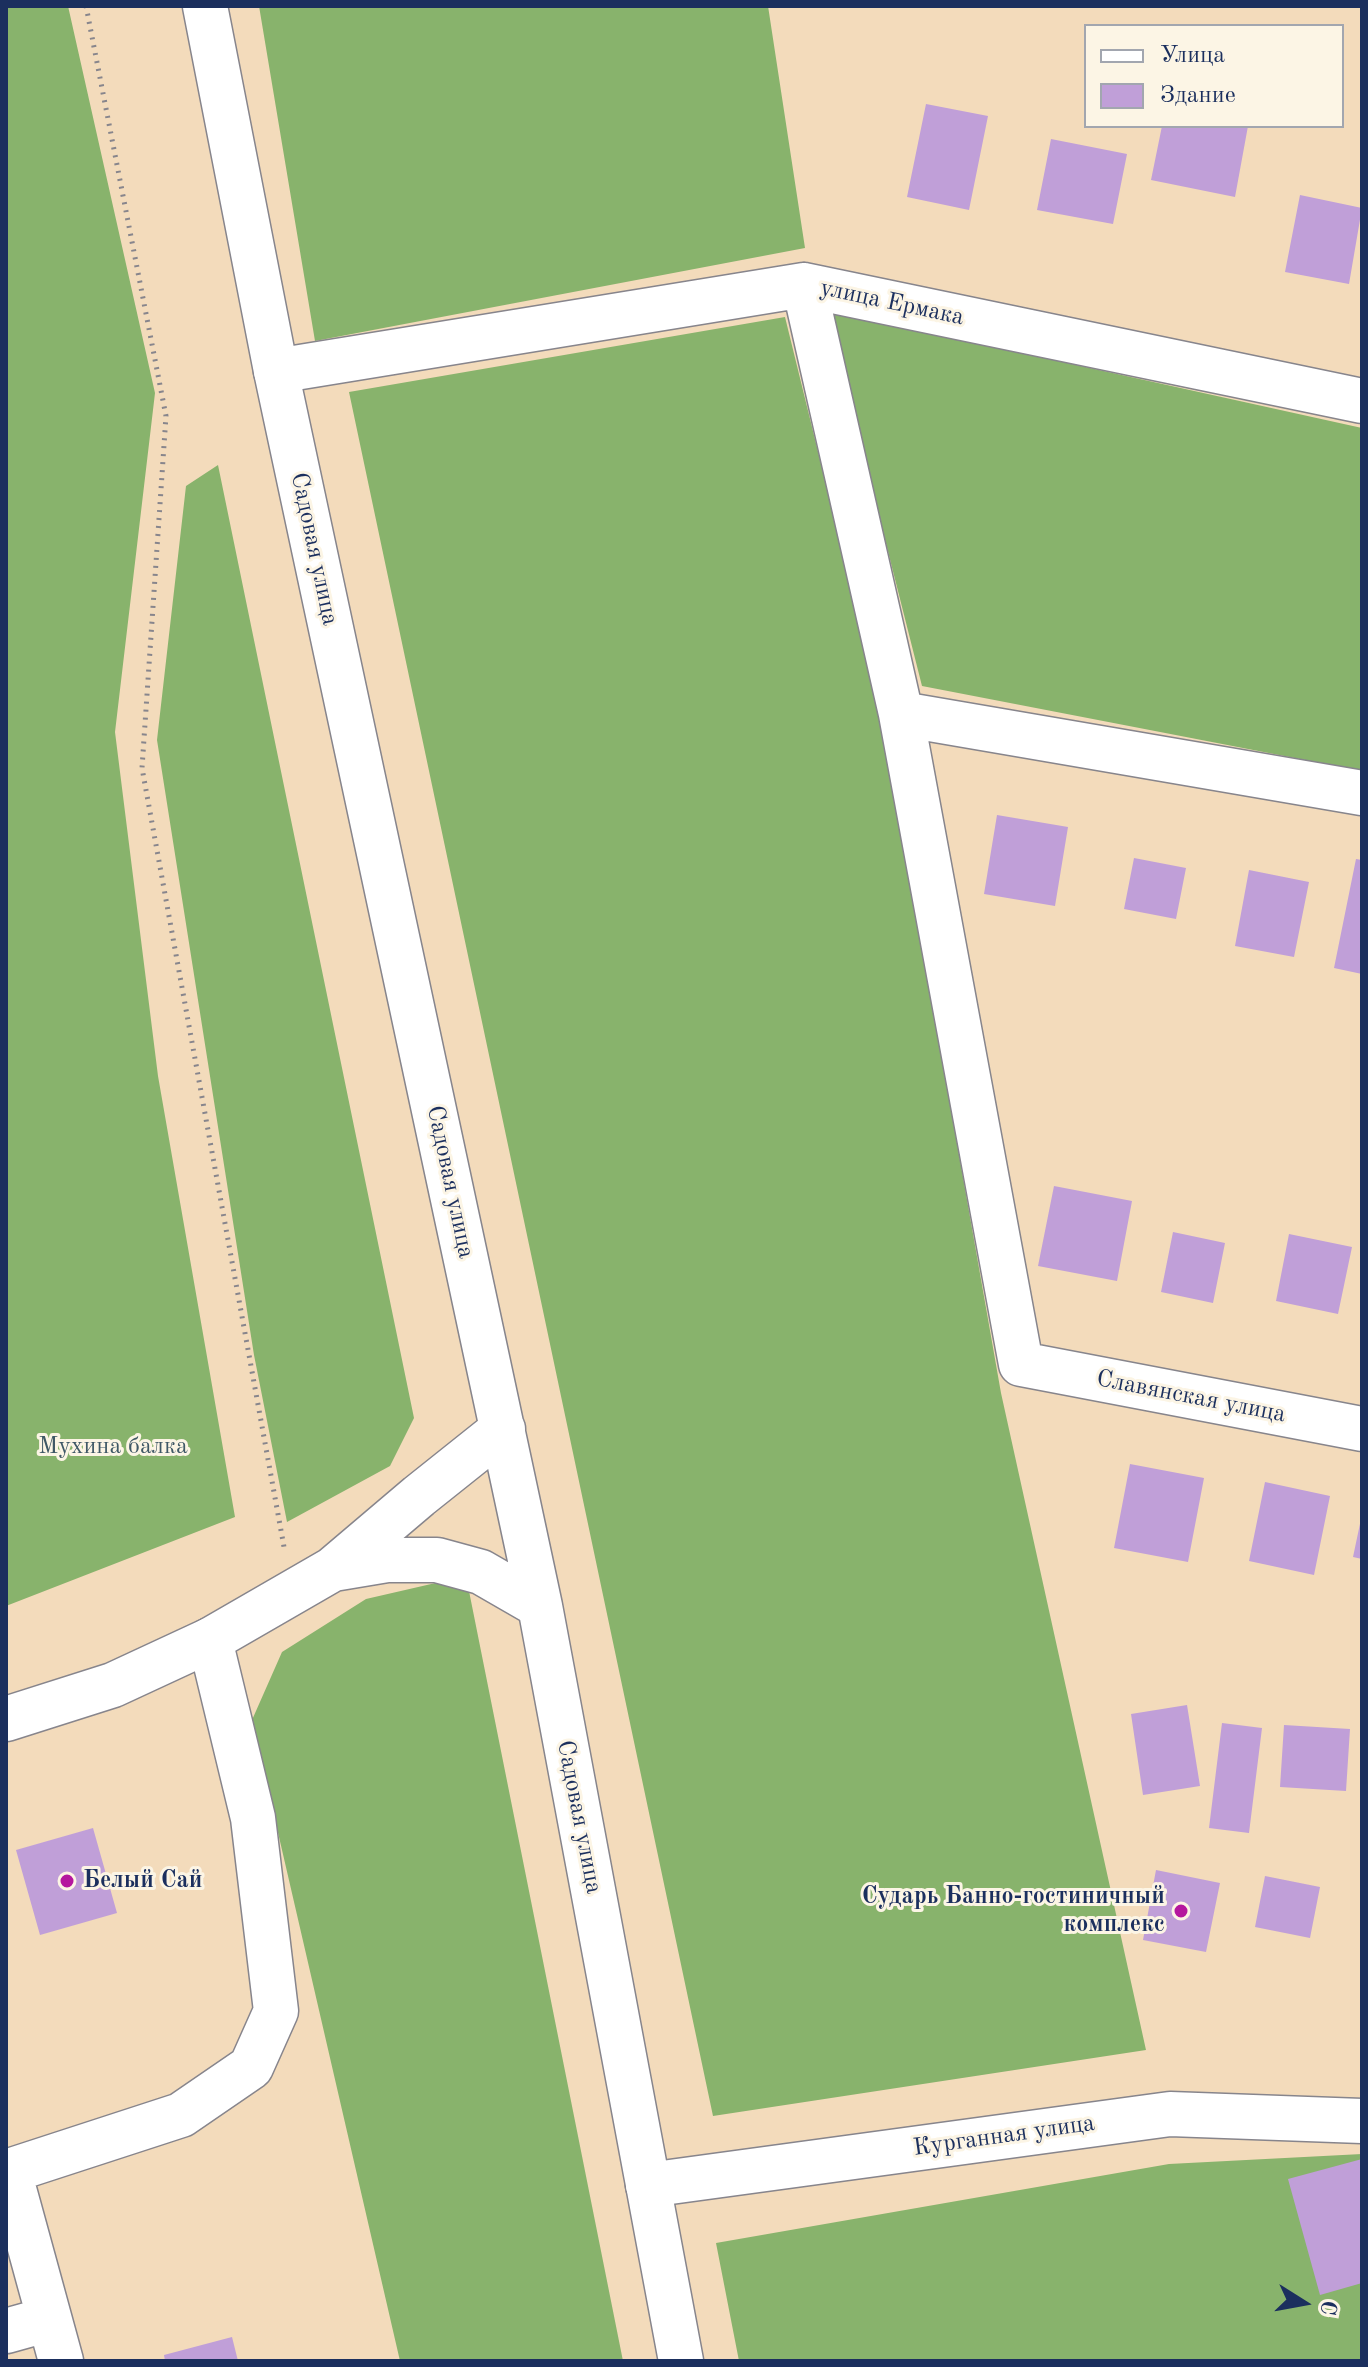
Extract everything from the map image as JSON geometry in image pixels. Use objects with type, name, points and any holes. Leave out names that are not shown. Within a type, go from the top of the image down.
[{"type":"street","name":"Садовая улица","points":[[205,6],[276,371],[540,1606],[681,2361]]},
{"type":"street","points":[[804,285],[901,714],[1362,793]]},
{"type":"street","name":"улица Ермака","points":[[276,371],[804,285],[1362,401]]},
{"type":"street","name":"Славянская улица","points":[[901,714],[1021,1364],[1362,1429]]},
{"type":"street","points":[[6,1719],[113,1685],[210,1640],[333,1569],[503,1429]]},
{"type":"street","points":[[333,1569],[387,1560],[437,1560],[481,1572],[540,1606]]},
{"type":"street","points":[[61,2361],[9,2183],[181,2115],[251,2067],[276,2011],[253,1818],[210,1640]]},
{"type":"street","name":"Курганная улица","points":[[648,2185],[1170,2114],[1362,2121]]},
{"type":"street","points":[[6,2331],[49,2319]]},
{"type":"path","points":[[86,6],[166,416],[142,768],[292,1591]]},
{"type":"green space","name":"Мухина балка","points":[[6,6],[68,6],[155,393],[115,732],[158,1076],[235,1517],[6,1606]]},
{"type":"green space","points":[[259,6],[768,6],[805,248],[315,341]]},
{"type":"green space","points":[[827,310],[1362,428],[1362,771],[922,686]]},
{"type":"green space","points":[[785,317],[879,700],[1001,1393],[1146,2050],[713,2116],[349,392]]},
{"type":"green space","points":[[218,465],[414,1418],[390,1466],[287,1522],[254,1355],[157,740],[186,486]]},
{"type":"green space","points":[[466,1576],[623,2361],[400,2361],[252,1720],[282,1652],[366,1599]]},
{"type":"green space","points":[[1362,2154],[1362,2361],[739,2361],[716,2243],[1169,2164]]},
{"type":"building","points":[[926,104],[988,116],[969,210],[907,197]]},
{"type":"building","points":[[1162,128],[1248,128],[1235,197],[1151,180]]},
{"type":"building","points":[[1051,139],[1127,154],[1113,224],[1037,210]]},
{"type":"building","points":[[1300,195],[1362,208],[1349,284],[1285,272]]},
{"type":"building","points":[[997,815],[1068,827],[1055,906],[984,894]]},
{"type":"building","points":[[1134,858],[1186,868],[1176,919],[1124,909]]},
{"type":"building","points":[[1356,859],[1362,860],[1362,974],[1334,968]]},
{"type":"building","points":[[1249,870],[1309,882],[1294,957],[1235,946]]},
{"type":"building","points":[[1054,1186],[1132,1201],[1117,1281],[1038,1266]]},
{"type":"building","points":[[1173,1232],[1225,1243],[1213,1303],[1161,1292]]},
{"type":"building","points":[[1289,1234],[1352,1247],[1338,1314],[1276,1301]]},
{"type":"building","points":[[1130,1464],[1204,1478],[1188,1562],[1114,1548]]},
{"type":"building","points":[[1265,1482],[1330,1496],[1314,1575],[1249,1561]]},
{"type":"building","points":[[1362,1519],[1362,1559],[1353,1557]]},
{"type":"building","points":[[1187,1705],[1200,1786],[1143,1795],[1131,1714]]},
{"type":"building","points":[[1222,1723],[1262,1728],[1249,1833],[1209,1828]]},
{"type":"building","points":[[1284,1725],[1350,1729],[1346,1791],[1280,1787]]},
{"type":"building","name":"Белый Сай","points":[[93,1828],[117,1913],[40,1935],[16,1850]]},
{"type":"building","name":"Сударь Банно-гостиничный комплекс","points":[[1156,1870],[1220,1883],[1206,1952],[1143,1940]]},
{"type":"building","points":[[1265,1876],[1320,1887],[1310,1938],[1255,1927]]},
{"type":"building","points":[[1362,2159],[1362,2283],[1320,2295],[1288,2179]]},
{"type":"building","points":[[232,2337],[238,2361],[165,2361],[164,2355]]},
{"type":"place","name":"Белый Сай","points":[[67,1881]]},
{"type":"place","name":"Сударь Банно-гостиничный комплекс","points":[[1181,1911]]}]
